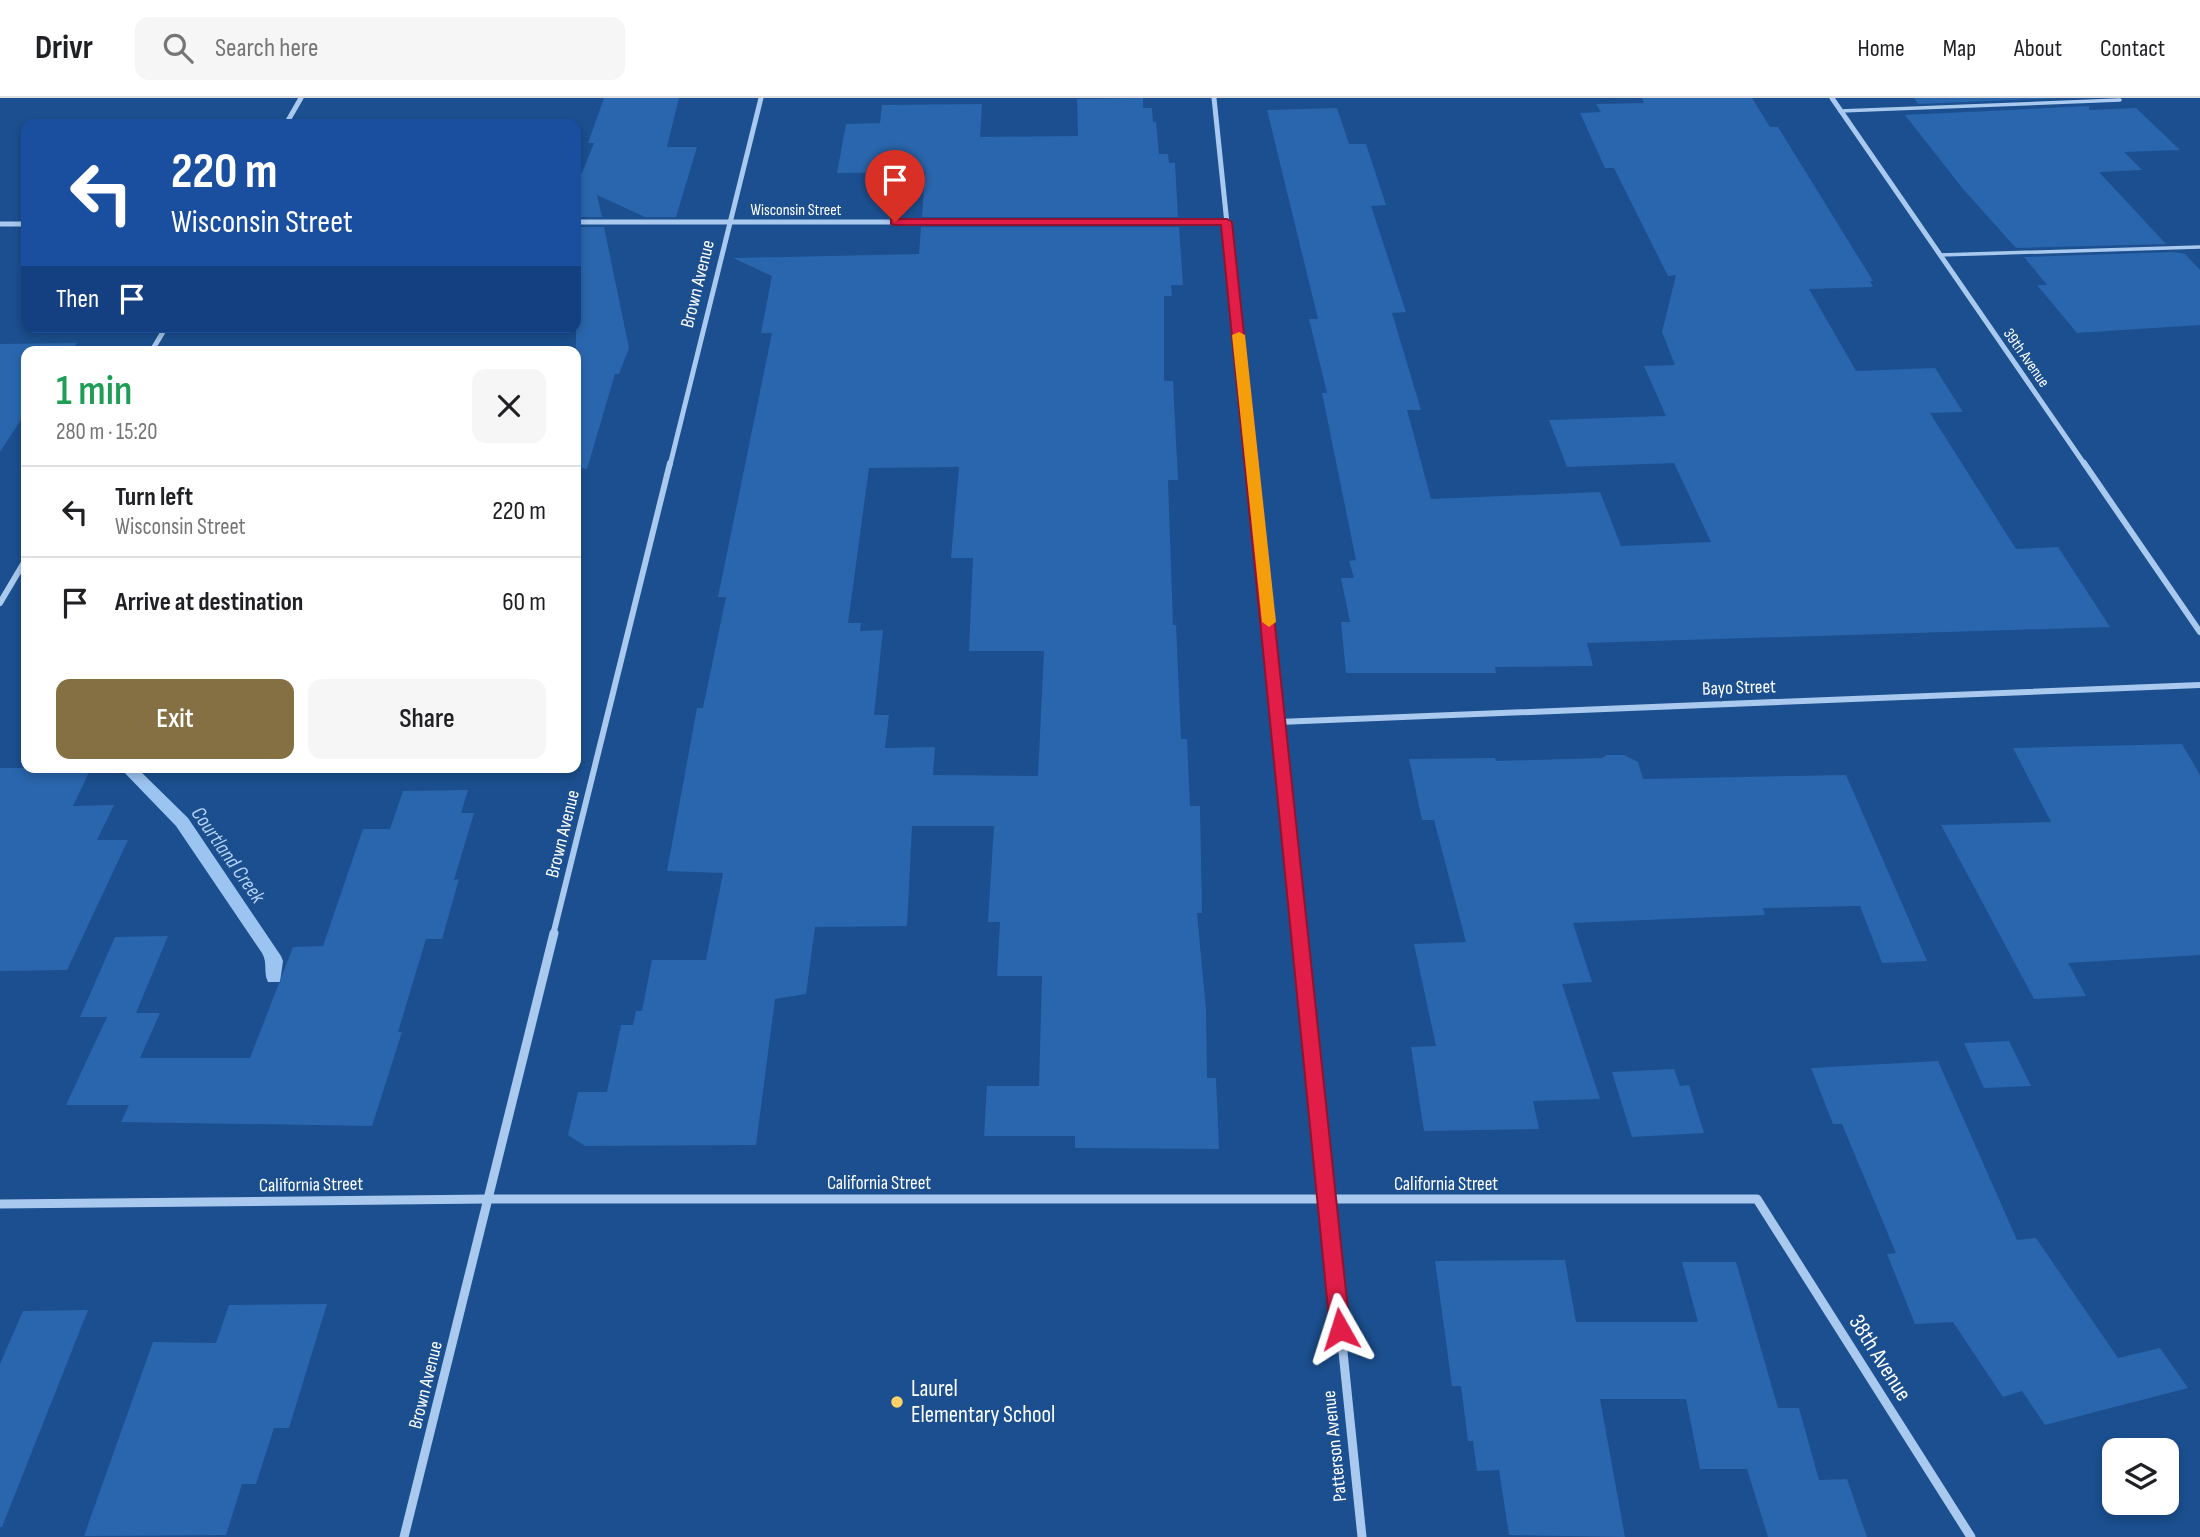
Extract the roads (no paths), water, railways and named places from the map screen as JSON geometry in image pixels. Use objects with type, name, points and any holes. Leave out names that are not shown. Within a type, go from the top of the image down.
[{"type":"street","points":[[289,119],[301,98]]},
{"type":"street","name":"Brown Avenue","points":[[404,1537],[761,98]]},
{"type":"street","name":"Patterson Avenue","points":[[1214,98],[1362,1537]]},
{"type":"street","name":"39th Avenue","points":[[1832,98],[2200,632]]},
{"type":"street","name":"Wisconsin Street","points":[[581,222],[1227,222]]},
{"type":"street","points":[[0,224],[21,224]]},
{"type":"street","points":[[0,603],[21,567]]},
{"type":"street","name":"Bayo Street","points":[[1279,722],[2200,685]]},
{"type":"street","name":"California Street","points":[[0,1204],[489,1199],[1757,1199]]},
{"type":"street","name":"38th Avenue","points":[[1757,1199],[1971,1537]]},
{"type":"lane","points":[[1840,111],[2120,100]]},
{"type":"lane","points":[[1940,255],[2018,256],[2200,247]]},
{"type":"waterway","name":"Courtland Creek","points":[[133,773],[182,822],[268,949],[275,961],[274,977]]},
{"type":"place","name":"Laurel Elementary School","points":[[897,1402]]}]
